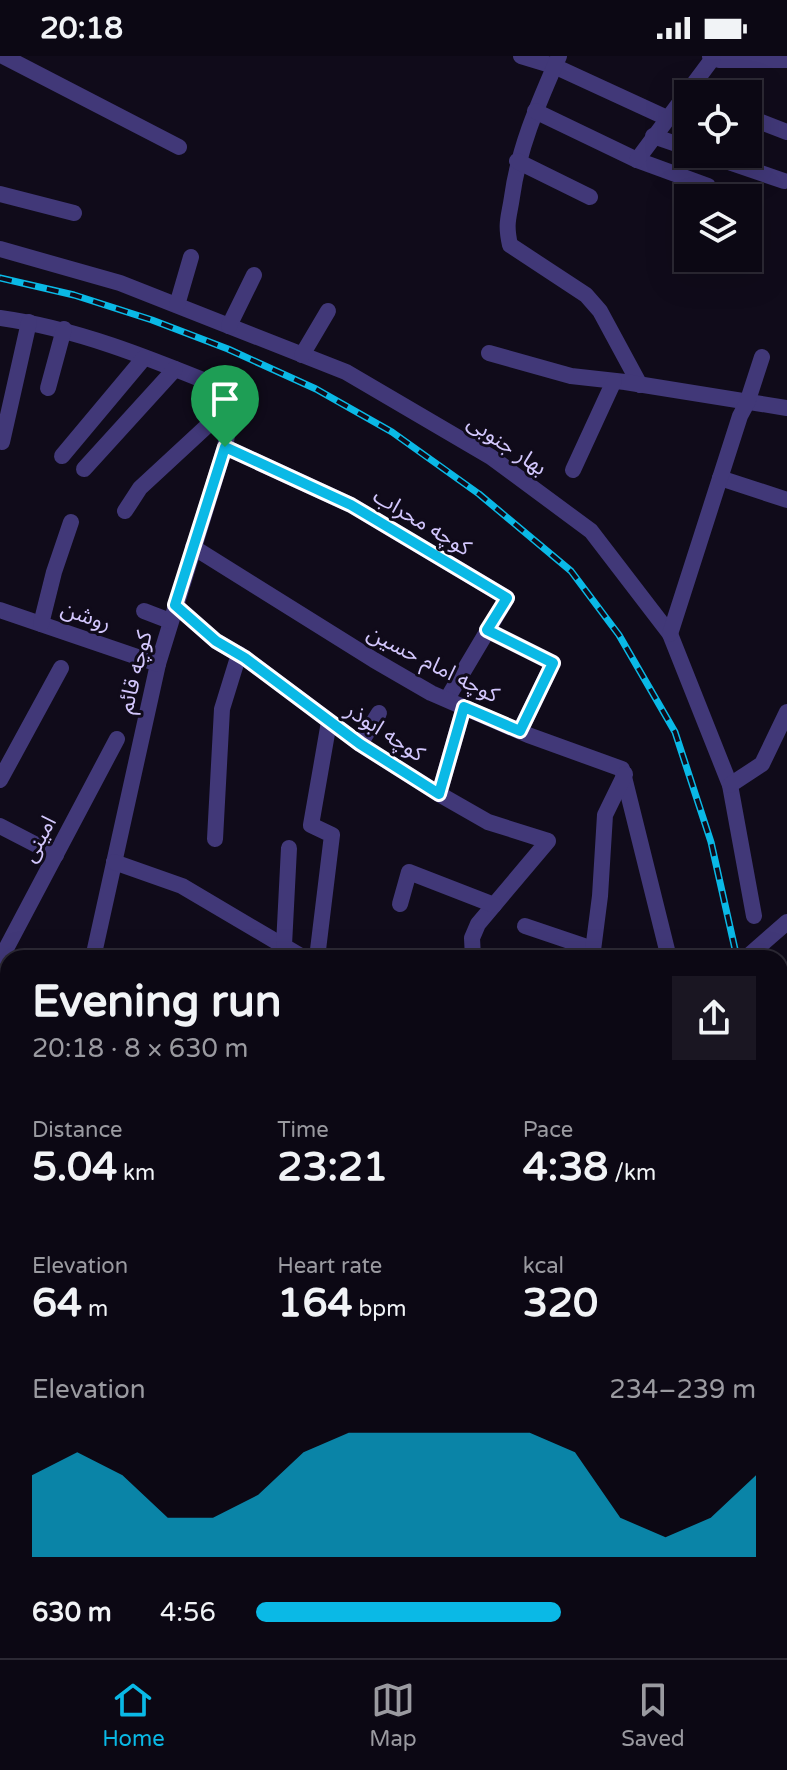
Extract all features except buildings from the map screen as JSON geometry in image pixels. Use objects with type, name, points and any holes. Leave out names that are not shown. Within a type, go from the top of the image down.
[{"type":"street","points":[[3,56],[179,147]]},
{"type":"street","points":[[521,56],[556,61],[667,118]]},
{"type":"street","points":[[700,80],[720,57],[787,60]]},
{"type":"street","points":[[556,61],[517,161],[510,211],[505,223],[510,245],[586,295],[600,311],[640,385]]},
{"type":"street","points":[[637,160],[674,110]]},
{"type":"street","points":[[535,111],[637,160],[703,184]]},
{"type":"street","points":[[762,122],[787,132]]},
{"type":"street","points":[[653,136],[674,143]]},
{"type":"street","points":[[517,161],[590,197]]},
{"type":"street","points":[[746,168],[784,181]]},
{"type":"street","points":[[0,194],[74,213]]},
{"type":"street","name":"بهار جنوبی","points":[[0,249],[120,283],[346,372],[491,457],[591,531],[670,634],[730,785],[754,916]]},
{"type":"street","points":[[177,305],[191,257]]},
{"type":"street","points":[[229,326],[254,275]]},
{"type":"street","points":[[302,355],[328,311]]},
{"type":"street","points":[[0,318],[64,329],[230,391],[234,401],[140,488],[125,511]]},
{"type":"street","points":[[2,442],[29,322]]},
{"type":"street","points":[[48,388],[64,329]]},
{"type":"street","points":[[489,353],[571,376],[787,408]]},
{"type":"street","points":[[670,634],[762,357]]},
{"type":"street","points":[[62,456],[144,358]]},
{"type":"street","points":[[84,469],[175,369]]},
{"type":"street","points":[[573,470],[614,381]]},
{"type":"street","name":"کوچه قائم","points":[[95,950],[158,664],[225,447],[234,401]]},
{"type":"street","name":"کوچه محراب","points":[[225,447],[351,505],[507,598],[487,630]]},
{"type":"street","points":[[720,478],[787,500]]},
{"type":"street","points":[[41,624],[71,522]]},
{"type":"street","name":"کوچه امام حسین","points":[[193,547],[374,660],[447,699],[520,731],[618,765],[625,774]]},
{"type":"street","name":"روشن","points":[[0,610],[158,664]]},
{"type":"street","points":[[144,611],[173,613]]},
{"type":"street","name":"کوچه ابوذر","points":[[173,613],[239,654],[360,744],[439,794],[488,822],[548,841],[478,924],[472,938],[473,950]]},
{"type":"street","points":[[447,699],[487,630],[553,663],[520,731]]},
{"type":"street","points":[[215,839],[222,709],[239,654]]},
{"type":"street","points":[[0,780],[61,668]]},
{"type":"street","points":[[439,794],[464,707]]},
{"type":"street","points":[[730,785],[762,764],[787,712]]},
{"type":"street","points":[[360,744],[379,713]]},
{"type":"street","points":[[318,950],[332,835],[311,825],[329,722]]},
{"type":"street","name":"امینی","points":[[5,950],[117,739]]},
{"type":"street","points":[[593,950],[600,896],[605,815],[625,774]]},
{"type":"street","points":[[625,774],[667,950]]},
{"type":"street","points":[[0,826],[56,855]]},
{"type":"street","points":[[284,945],[289,848]]},
{"type":"street","points":[[114,862],[182,886],[292,950]]},
{"type":"street","points":[[400,904],[409,872],[494,905]]},
{"type":"street","points":[[755,950],[787,922]]},
{"type":"street","points":[[525,926],[582,950]]},
{"type":"railway","points":[[0,278],[74,295],[152,320],[228,349],[316,389],[392,432],[479,494],[571,571],[619,635],[675,732],[711,842],[735,950]]},
{"type":"route","points":[[225,447],[351,505],[507,598],[487,630],[553,663],[520,731],[464,707],[439,794],[360,744],[245,658],[216,641],[175,605],[225,447]]}]
